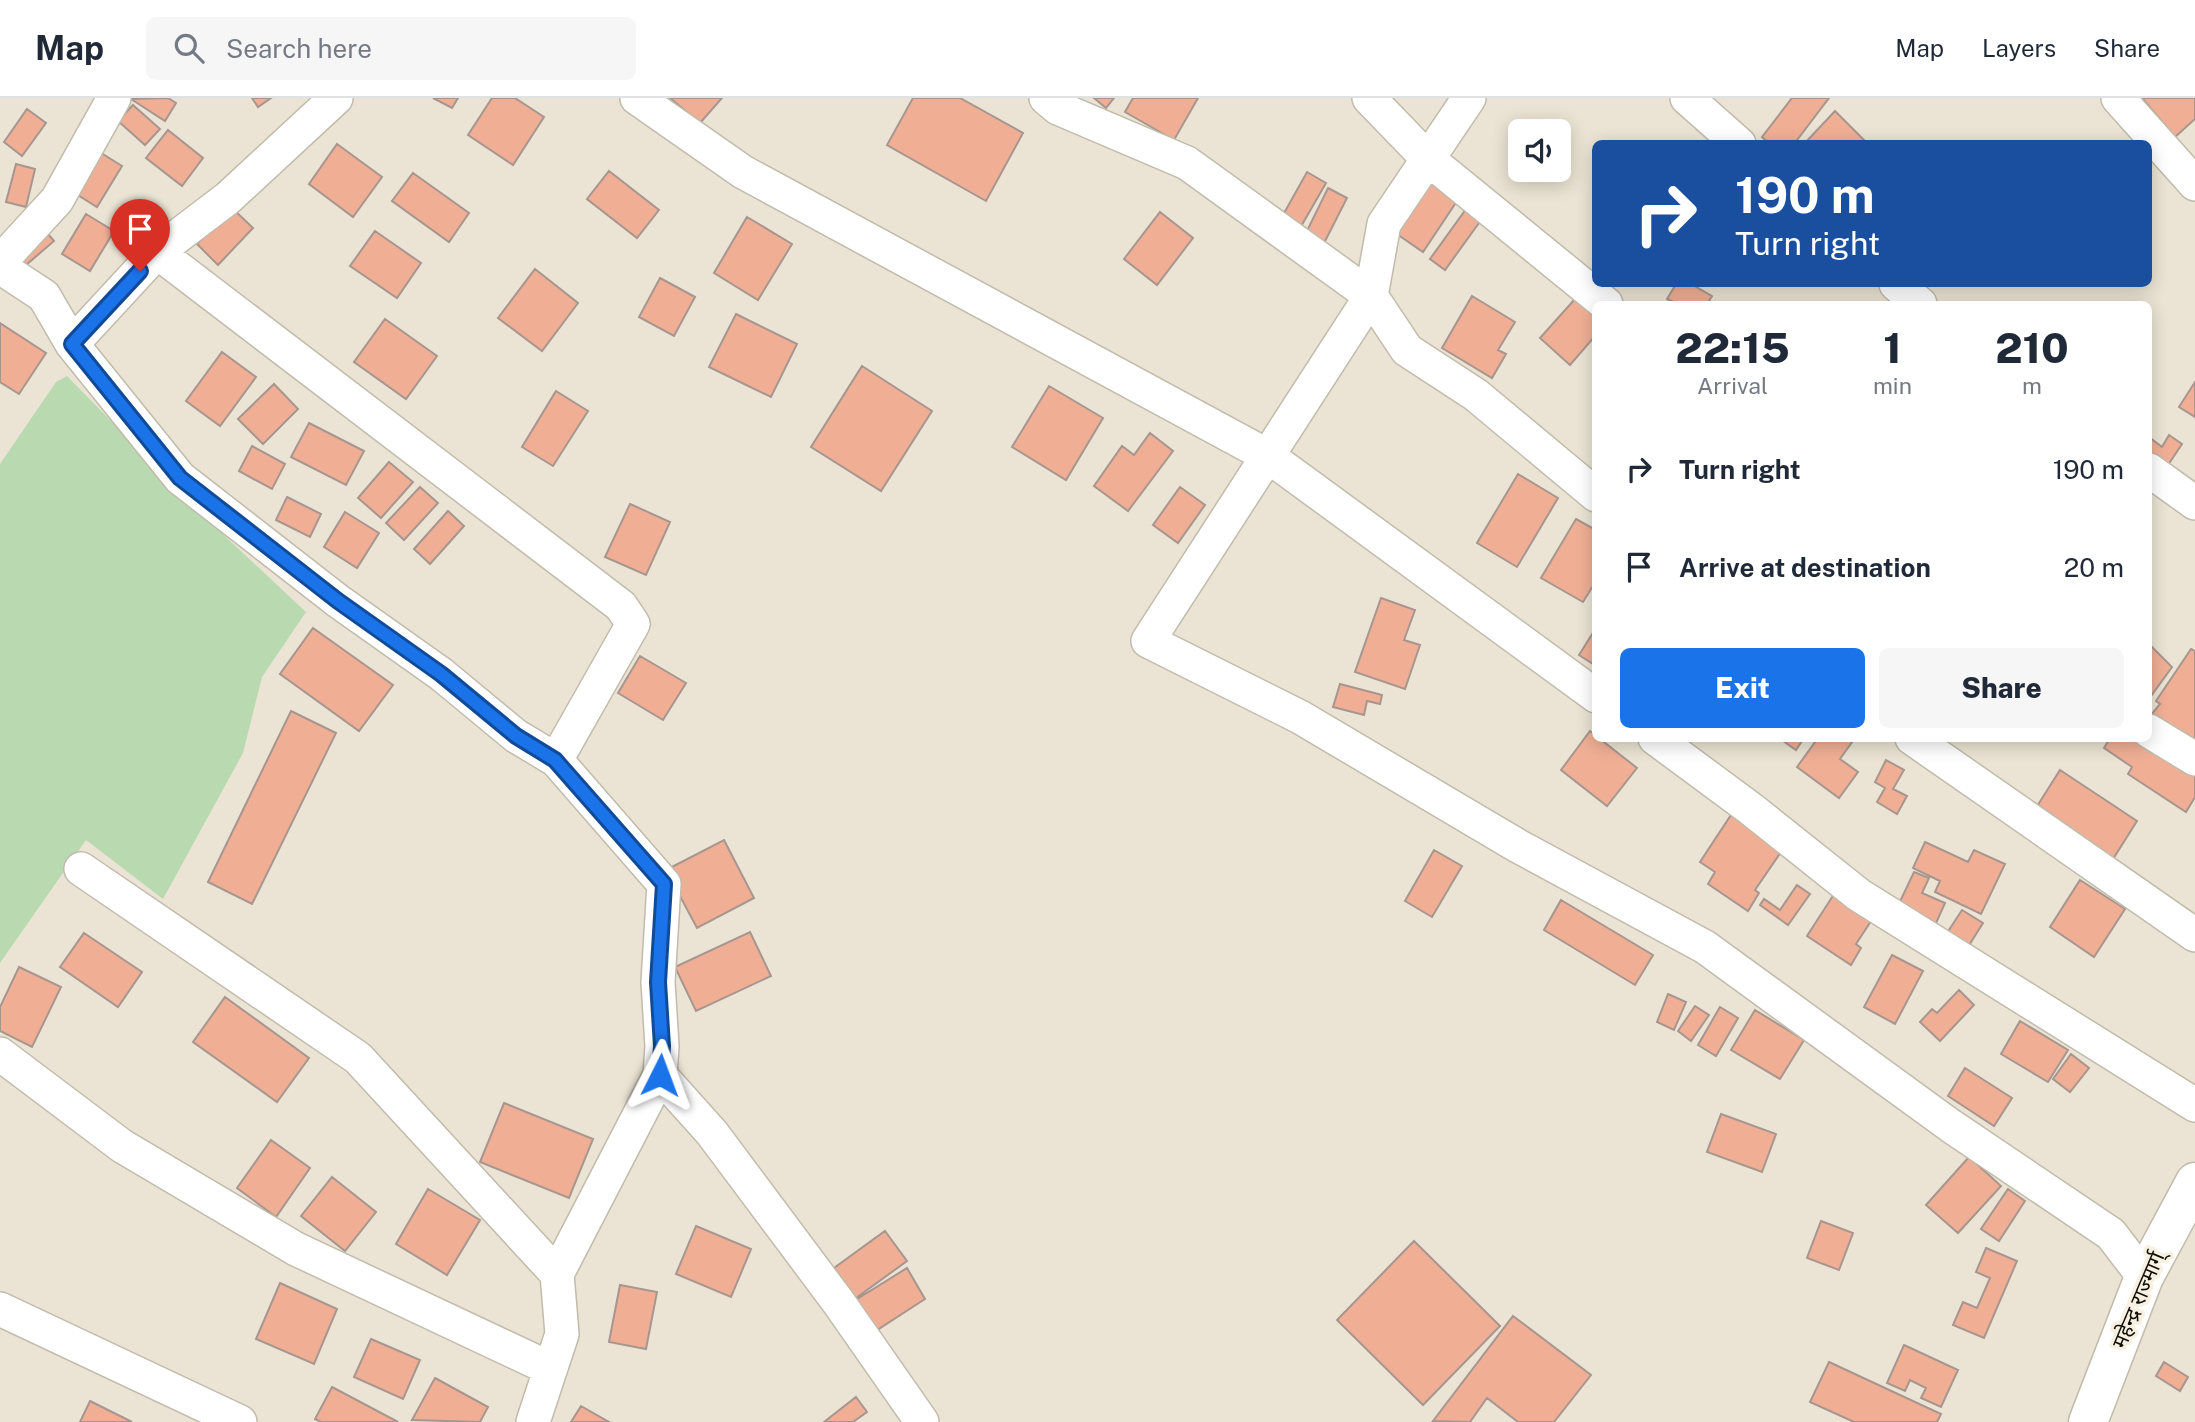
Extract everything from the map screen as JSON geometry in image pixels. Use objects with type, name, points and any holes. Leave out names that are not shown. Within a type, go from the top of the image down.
[{"type":"highway","name":"महेन्द्र राज्मार्ग्","points":[[2088,1422],[2144,1277],[2195,1182]]},
{"type":"street","points":[[114,98],[57,200],[0,264],[44,296],[72,344],[180,478],[338,601],[441,674],[516,736],[555,760],[664,884],[658,982],[662,1046],[660,1075],[557,1274],[562,1334],[533,1422]]},
{"type":"street","points":[[72,344],[158,252],[228,198],[336,98]]},
{"type":"street","points":[[637,98],[743,172],[1268,456],[1592,693]]},
{"type":"street","points":[[1369,98],[1428,159],[1602,301]]},
{"type":"street","points":[[1469,98],[1384,224],[1371,296],[1148,641],[1300,717],[1518,846],[1705,947],[1951,1126],[2112,1234],[2144,1277]]},
{"type":"street","points":[[1688,98],[1735,140]]},
{"type":"street","points":[[2118,98],[2195,184]]},
{"type":"street","points":[[1056,102],[1187,163],[1371,296],[1407,350],[1476,395],[1592,492]]},
{"type":"street","points":[[158,252],[621,606],[633,624],[555,760]]},
{"type":"street","points":[[1900,287],[1916,301]]},
{"type":"street","points":[[2152,472],[2195,503]]},
{"type":"street","points":[[2152,733],[2195,759]]},
{"type":"street","points":[[1660,742],[1751,809],[1859,895],[2195,1105]]},
{"type":"street","points":[[1918,742],[2195,935]]},
{"type":"street","points":[[81,869],[358,1058],[557,1274]]},
{"type":"street","points":[[0,1054],[122,1146],[296,1249],[549,1368]]},
{"type":"street","points":[[660,1075],[712,1133],[839,1303],[922,1422]]},
{"type":"street","points":[[0,1309],[240,1422]]},
{"type":"green space","points":[[67,376],[213,525],[306,612],[262,677],[243,753],[163,899],[86,840],[0,963],[0,464],[56,382]]},
{"type":"building","points":[[168,98],[176,103],[165,121],[131,99]]},
{"type":"building","points":[[252,98],[271,98],[258,107]]},
{"type":"building","points":[[433,98],[458,98],[452,108]]},
{"type":"building","points":[[492,98],[515,98],[544,117],[513,165],[468,135]]},
{"type":"building","points":[[670,98],[722,98],[700,123]]},
{"type":"building","points":[[913,98],[960,98],[1023,133],[986,201],[887,145]]},
{"type":"building","points":[[1094,98],[1114,98],[1106,108]]},
{"type":"building","points":[[1133,98],[1198,98],[1174,140],[1125,112]]},
{"type":"building","points":[[1792,98],[1829,98],[1797,140],[1765,140],[1762,137]]},
{"type":"building","points":[[2142,98],[2195,98],[2195,119],[2175,137]]},
{"type":"building","points":[[133,105],[160,129],[145,145],[118,121]]},
{"type":"building","points":[[27,109],[46,123],[22,156],[4,142]]},
{"type":"building","points":[[1835,111],[1864,140],[1808,140]]},
{"type":"building","points":[[168,130],[203,158],[182,186],[146,158]]},
{"type":"building","points":[[337,144],[382,177],[353,217],[309,184]]},
{"type":"building","points":[[98,151],[122,166],[97,207],[73,192]]},
{"type":"building","points":[[16,164],[35,169],[26,207],[6,202]]},
{"type":"building","points":[[609,171],[659,210],[637,238],[587,199]]},
{"type":"building","points":[[1307,172],[1326,183],[1296,235],[1278,224]]},
{"type":"building","points":[[413,173],[469,213],[449,242],[392,201]]},
{"type":"building","points":[[1426,175],[1459,198],[1423,252],[1394,232]]},
{"type":"building","points":[[1328,188],[1347,198],[1321,249],[1303,239]]},
{"type":"building","points":[[1469,205],[1484,216],[1445,270],[1430,259]]},
{"type":"building","points":[[232,208],[253,228],[218,265],[197,244]]},
{"type":"building","points":[[1160,212],[1193,238],[1157,285],[1124,259]]},
{"type":"building","points":[[86,214],[114,231],[90,271],[62,254]]},
{"type":"building","points":[[747,217],[792,244],[758,300],[714,273]]},
{"type":"building","points":[[42,227],[54,241],[26,265],[15,252]]},
{"type":"building","points":[[375,231],[421,263],[397,298],[350,266]]},
{"type":"building","points":[[535,269],[578,303],[542,351],[498,318]]},
{"type":"building","points":[[660,278],[695,297],[674,336],[639,317]]},
{"type":"building","points":[[1674,287],[1696,287],[1712,296],[1709,301],[1667,299]]},
{"type":"building","points":[[1472,296],[1515,322],[1498,350],[1506,354],[1492,378],[1442,348]]},
{"type":"building","points":[[1575,299],[1592,314],[1592,340],[1570,365],[1540,338]]},
{"type":"building","points":[[736,314],[797,344],[771,397],[709,367]]},
{"type":"building","points":[[385,319],[437,356],[406,399],[354,362]]},
{"type":"building","points":[[0,323],[46,353],[19,394],[0,382]]},
{"type":"building","points":[[222,352],[256,377],[220,426],[186,401]]},
{"type":"building","points":[[862,366],[932,411],[881,491],[811,447]]},
{"type":"building","points":[[2195,382],[2195,417],[2179,407]]},
{"type":"building","points":[[274,384],[298,409],[263,444],[238,419]]},
{"type":"building","points":[[1049,386],[1103,418],[1066,480],[1012,447]]},
{"type":"building","points":[[556,391],[588,411],[553,466],[522,447]]},
{"type":"building","points":[[309,423],[364,451],[346,485],[291,457]]},
{"type":"building","points":[[1150,433],[1173,451],[1128,511],[1094,486],[1122,446],[1134,455]]},
{"type":"building","points":[[2169,435],[2182,444],[2166,468],[2152,458],[2152,439],[2162,447]]},
{"type":"building","points":[[252,446],[285,464],[272,489],[239,471]]},
{"type":"building","points":[[389,462],[413,482],[381,518],[358,498]]},
{"type":"building","points":[[1518,474],[1558,498],[1517,567],[1477,543]]},
{"type":"building","points":[[420,487],[438,503],[404,540],[386,523]]},
{"type":"building","points":[[1180,487],[1205,505],[1178,543],[1153,525]]},
{"type":"building","points":[[287,497],[321,514],[310,537],[276,520]]},
{"type":"building","points":[[630,504],[670,522],[646,575],[605,557]]},
{"type":"building","points":[[448,511],[464,526],[430,564],[414,549]]},
{"type":"building","points":[[345,512],[379,533],[357,568],[324,547]]},
{"type":"building","points":[[1576,519],[1592,528],[1592,587],[1583,602],[1541,578]]},
{"type":"building","points":[[1381,598],[1415,610],[1404,640],[1420,645],[1405,689],[1355,672]]},
{"type":"building","points":[[313,628],[393,685],[359,731],[280,674]]},
{"type":"building","points":[[1592,634],[1592,663],[1579,655]]},
{"type":"building","points":[[2152,647],[2172,667],[2152,695]]},
{"type":"building","points":[[2191,649],[2195,651],[2195,740],[2152,716],[2160,704],[2156,701]]},
{"type":"building","points":[[640,656],[686,683],[663,720],[618,693]]},
{"type":"building","points":[[1340,684],[1382,695],[1380,704],[1367,701],[1364,715],[1333,707]]},
{"type":"building","points":[[291,711],[336,733],[252,904],[208,882]]},
{"type":"building","points":[[1590,731],[1592,742],[1604,742],[1637,768],[1607,806],[1561,770]]},
{"type":"building","points":[[1785,742],[1801,742],[1796,750]]},
{"type":"building","points":[[1815,742],[1852,742],[1840,759],[1858,772],[1839,798],[1797,767]]},
{"type":"building","points":[[2108,742],[2143,742],[2195,776],[2195,797],[2186,812],[2128,774],[2132,767],[2104,748]]},
{"type":"building","points":[[1886,760],[1904,770],[1893,789],[1907,796],[1897,814],[1877,802],[1885,788],[1875,782]]},
{"type":"building","points":[[2060,770],[2137,821],[2113,859],[2036,808]]},
{"type":"building","points":[[1731,815],[1783,849],[1755,890],[1759,893],[1748,911],[1708,884],[1715,872],[1700,862]]},
{"type":"building","points":[[724,840],[754,898],[697,928],[666,870]]},
{"type":"building","points":[[1925,842],[1968,862],[1974,850],[2005,864],[1981,914],[1935,892],[1940,881],[1913,868]]},
{"type":"building","points":[[1434,850],[1462,866],[1432,917],[1405,901]]},
{"type":"building","points":[[1914,872],[1929,878],[1922,893],[1945,903],[1933,930],[1895,912]]},
{"type":"building","points":[[2080,880],[2125,909],[2094,957],[2050,927]]},
{"type":"building","points":[[1797,885],[1810,894],[1788,925],[1760,905],[1764,899],[1780,910]]},
{"type":"building","points":[[1836,891],[1875,915],[1856,944],[1861,948],[1851,965],[1807,936]]},
{"type":"building","points":[[1561,900],[1653,955],[1635,985],[1544,930]]},
{"type":"building","points":[[1962,910],[1983,923],[1966,950],[1945,936]]},
{"type":"building","points":[[750,932],[771,976],[696,1011],[675,967]]},
{"type":"building","points":[[84,933],[142,972],[118,1007],[60,967]]},
{"type":"building","points":[[1892,955],[1923,971],[1895,1024],[1864,1007]]},
{"type":"building","points":[[19,967],[61,987],[32,1047],[0,1031],[0,1007]]},
{"type":"building","points":[[1959,990],[1974,1005],[1940,1041],[1920,1022],[1932,1009],[1937,1013]]},
{"type":"building","points":[[1668,994],[1686,1002],[1674,1030],[1657,1022]]},
{"type":"building","points":[[225,997],[309,1058],[277,1102],[193,1042]]},
{"type":"building","points":[[1695,1006],[1709,1015],[1691,1041],[1678,1031]]},
{"type":"building","points":[[1720,1007],[1738,1018],[1716,1056],[1698,1045]]},
{"type":"building","points":[[1755,1010],[1804,1040],[1780,1079],[1731,1050]]},
{"type":"building","points":[[2020,1021],[2068,1050],[2048,1082],[2001,1054]]},
{"type":"building","points":[[2071,1054],[2089,1068],[2070,1092],[2053,1079]]},
{"type":"building","points":[[1965,1068],[2012,1098],[1994,1126],[1948,1096]]},
{"type":"building","points":[[504,1103],[593,1139],[569,1198],[480,1162]]},
{"type":"building","points":[[1721,1114],[1776,1134],[1762,1172],[1707,1152]]},
{"type":"building","points":[[271,1140],[310,1168],[276,1217],[237,1188]]},
{"type":"building","points":[[1969,1157],[2001,1186],[1958,1233],[1926,1205]]},
{"type":"building","points":[[332,1177],[376,1212],[345,1251],[301,1216]]},
{"type":"building","points":[[428,1189],[480,1220],[447,1275],[396,1244]]},
{"type":"building","points":[[2008,1189],[2025,1201],[1999,1241],[1981,1229]]},
{"type":"building","points":[[1821,1221],[1853,1233],[1839,1270],[1807,1258]]},
{"type":"building","points":[[696,1226],[751,1249],[731,1297],[676,1274]]},
{"type":"building","points":[[885,1231],[907,1261],[856,1298],[834,1268]]},
{"type":"building","points":[[1414,1241],[1500,1326],[1423,1405],[1337,1320]]},
{"type":"building","points":[[1986,1248],[2017,1261],[1984,1338],[1953,1325],[1963,1302],[1977,1308],[1990,1278],[1976,1272]]},
{"type":"building","points":[[907,1268],[925,1299],[874,1332],[854,1301]]},
{"type":"building","points":[[280,1283],[337,1309],[314,1364],[256,1339]]},
{"type":"building","points":[[620,1285],[657,1292],[646,1349],[609,1342]]},
{"type":"building","points":[[1513,1316],[1591,1375],[1554,1422],[1518,1422],[1487,1398],[1470,1422],[1433,1421]]},
{"type":"building","points":[[371,1339],[420,1360],[403,1399],[354,1377]]},
{"type":"building","points":[[1904,1345],[1958,1370],[1941,1407],[1921,1398],[1926,1388],[1910,1380],[1905,1391],[1887,1383]]},
{"type":"building","points":[[1829,1362],[1941,1414],[1937,1422],[1854,1422],[1810,1402]]},
{"type":"building","points":[[2164,1362],[2188,1377],[2180,1391],[2156,1376]]},
{"type":"building","points":[[435,1378],[488,1407],[480,1422],[412,1420]]},
{"type":"building","points":[[332,1387],[398,1422],[321,1422],[315,1419]]},
{"type":"building","points":[[856,1397],[867,1412],[853,1422],[824,1422]]},
{"type":"building","points":[[90,1401],[132,1422],[80,1422]]},
{"type":"building","points":[[581,1406],[609,1422],[571,1422]]},
{"type":"route","points":[[140,271],[72,344],[180,478],[338,601],[441,674],[516,736],[555,760],[664,884],[658,982],[662,1046],[660,1075]]}]
